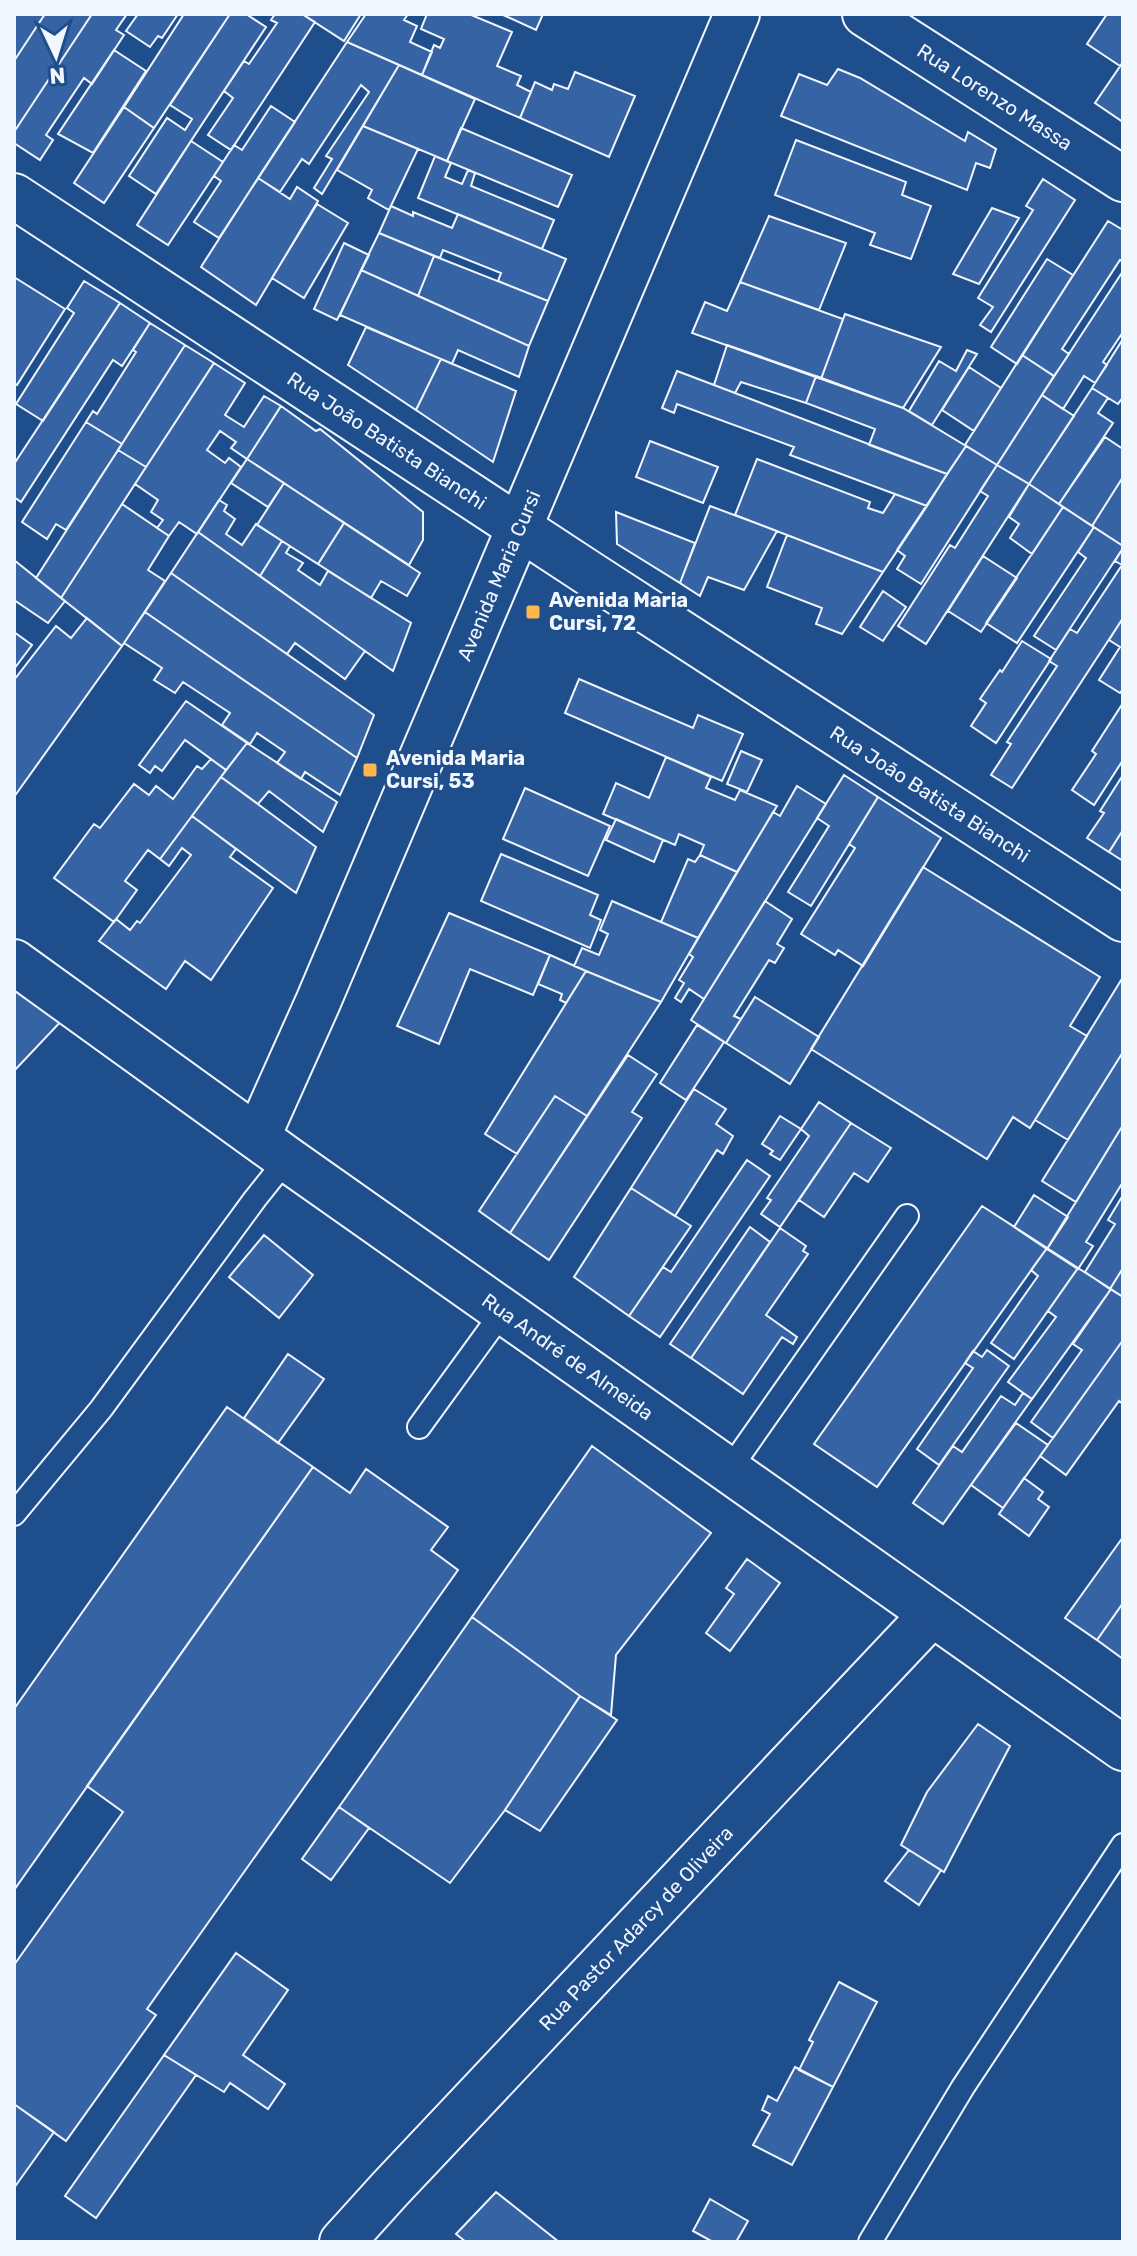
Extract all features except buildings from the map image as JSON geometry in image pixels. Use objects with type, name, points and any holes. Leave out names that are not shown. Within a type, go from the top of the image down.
[{"type":"street","name":"Avenida Maria Cursi","points":[[273,1147],[324,987],[737,14]]},
{"type":"street","name":"Rua Lorenzo Massa","points":[[865,14],[1123,179]]},
{"type":"street","name":"Rua João Batista Bianchi","points":[[14,196],[1123,919]]},
{"type":"street","name":"Rua André de Almeida","points":[[14,962],[1123,1748]]},
{"type":"street","name":"Rua Pastor Adarcy de Oliveira","points":[[342,2242],[932,1614]]},
{"type":"lane","points":[[14,1514],[101,1409],[255,1199],[273,1147]]},
{"type":"lane","points":[[729,1470],[907,1216]]},
{"type":"lane","points":[[419,1427],[504,1310]]},
{"type":"lane","points":[[870,2242],[963,2087],[1123,1845]]},
{"type":"place","name":"Avenida Maria Cursi, 72","points":[[533,612]]},
{"type":"place","name":"Avenida Maria Cursi, 53","points":[[370,770]]}]
